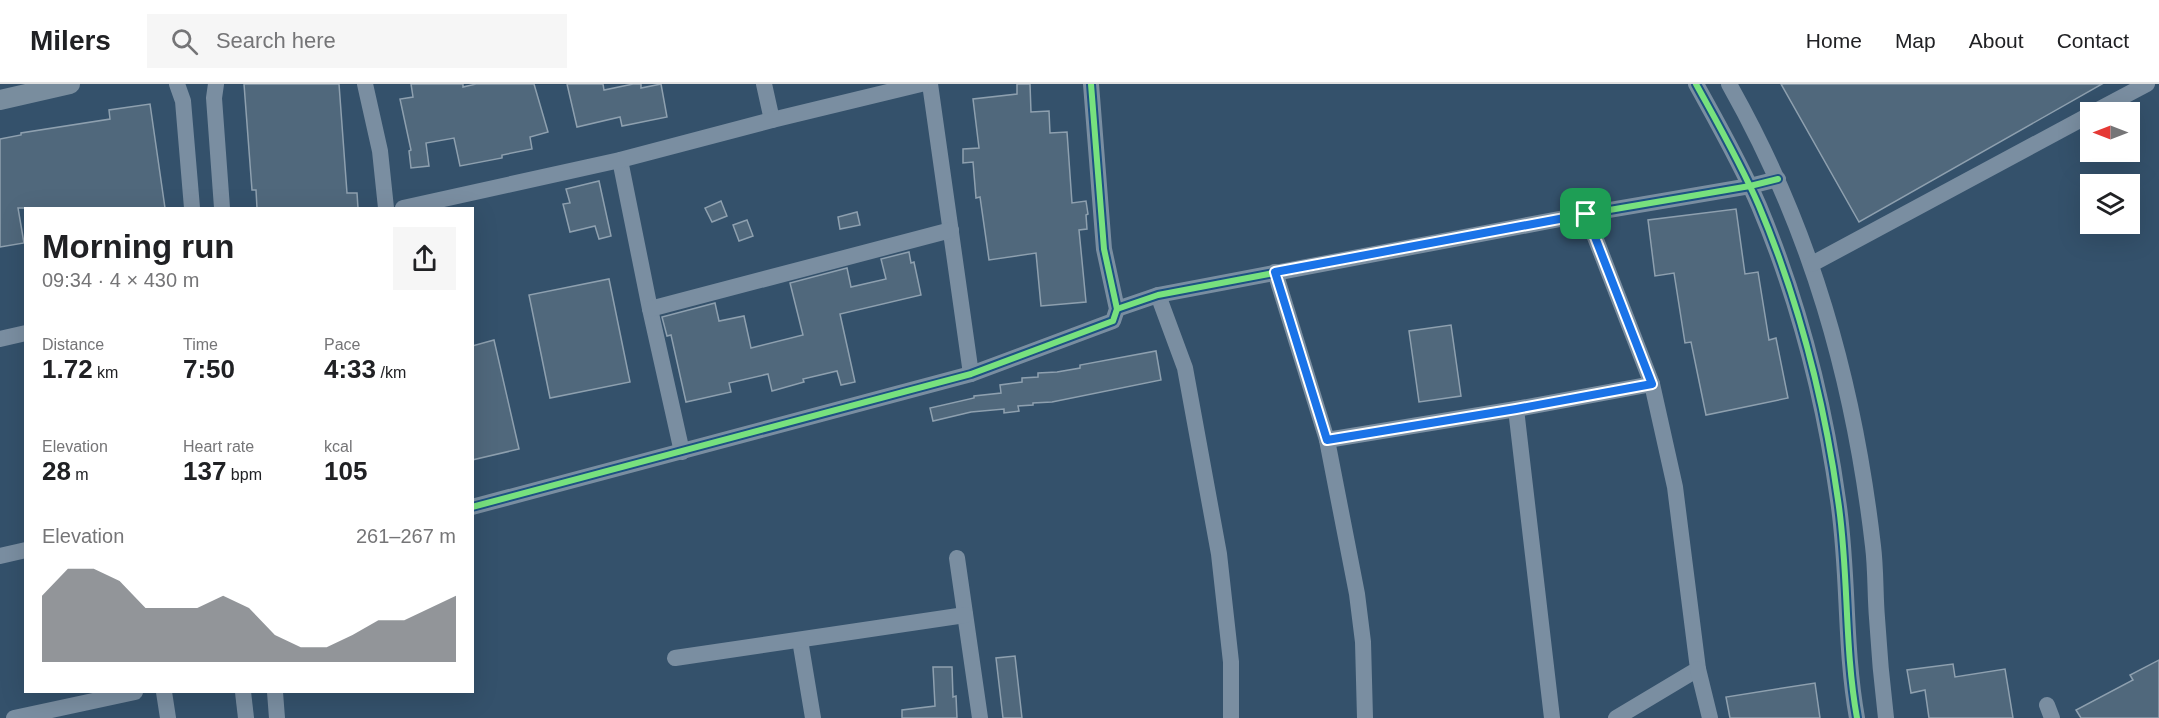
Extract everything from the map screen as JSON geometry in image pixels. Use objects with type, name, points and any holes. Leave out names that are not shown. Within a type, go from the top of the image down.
[{"type":"main road","points":[[0,100],[70,84]]},
{"type":"street","points":[[177,84],[183,101],[192,207]]},
{"type":"street","points":[[216,84],[214,98],[222,207]]},
{"type":"street","points":[[365,84],[380,151],[386,207]]},
{"type":"street","points":[[764,84],[772,120]]},
{"type":"street","points":[[408,207],[620,160],[921,84]]},
{"type":"street","points":[[930,84],[971,374]]},
{"type":"street","points":[[474,506],[971,374],[1113,321],[1117,309],[1104,249],[1091,84]]},
{"type":"street","points":[[1696,84],[1750,186],[1777,254],[1802,328],[1829,446],[1838,501],[1857,718]]},
{"type":"street","points":[[1730,84],[1778,179],[1812,264],[1847,389],[1860,448],[1874,549],[1880,675],[1886,718]]},
{"type":"street","points":[[2113,102],[2147,84]]},
{"type":"street","points":[[1812,264],[2080,119]]},
{"type":"street","points":[[620,160],[682,452]]},
{"type":"street","points":[[1117,309],[1158,294],[1778,179]]},
{"type":"street","points":[[1586,214],[1652,384],[1675,487],[1698,669],[1710,718]]},
{"type":"street","points":[[650,309],[951,230]]},
{"type":"street","points":[[1275,272],[1327,440],[1357,594],[1362,642],[1365,718]]},
{"type":"street","points":[[1158,294],[1185,368],[1219,554],[1231,662],[1231,718]]},
{"type":"street","points":[[0,339],[24,333]]},
{"type":"street","points":[[1327,440],[1652,384]]},
{"type":"street","points":[[1516,409],[1552,718]]},
{"type":"street","points":[[0,556],[24,550]]},
{"type":"street","points":[[957,558],[980,718]]},
{"type":"street","points":[[675,658],[965,615]]},
{"type":"street","points":[[800,640],[813,718]]},
{"type":"street","points":[[1616,718],[1698,669]]},
{"type":"street","points":[[14,718],[130,693]]},
{"type":"street","points":[[164,693],[168,718]]},
{"type":"street","points":[[243,693],[246,718]]},
{"type":"street","points":[[274,693],[277,718]]},
{"type":"building","points":[[244,84],[339,84],[347,193],[357,193],[358,207],[257,207],[256,190],[252,190]]},
{"type":"building","points":[[411,84],[463,84],[463,87],[476,84],[534,84],[548,132],[530,137],[532,149],[502,155],[502,158],[460,166],[454,138],[426,143],[429,166],[411,168],[409,151],[411,150],[400,99],[413,97]]},
{"type":"building","points":[[567,84],[603,84],[604,90],[633,84],[641,84],[641,88],[661,84],[667,117],[622,126],[620,117],[577,127]]},
{"type":"building","points":[[1017,84],[1030,84],[1031,112],[1049,111],[1050,133],[1067,132],[1072,203],[1086,201],[1088,214],[1086,215],[1087,229],[1079,230],[1086,302],[1041,306],[1036,253],[989,260],[980,197],[976,198],[973,162],[963,163],[963,149],[979,148],[973,99],[1017,94]]},
{"type":"building","points":[[1781,84],[2102,84],[1859,222]]},
{"type":"building","points":[[150,104],[165,207],[18,208],[24,243],[0,247],[0,139],[21,135],[21,133],[110,119],[109,110]]},
{"type":"building","points":[[599,181],[611,236],[599,239],[595,226],[570,232],[563,204],[570,203],[566,189]]},
{"type":"building","points":[[721,201],[727,216],[712,222],[705,208]]},
{"type":"building","points":[[1736,209],[1745,274],[1758,272],[1769,340],[1776,338],[1788,398],[1706,415],[1691,342],[1685,343],[1674,273],[1655,276],[1648,220]]},
{"type":"building","points":[[857,212],[860,225],[840,229],[838,217]]},
{"type":"building","points":[[747,220],[753,236],[739,241],[733,225]]},
{"type":"building","points":[[909,252],[911,263],[914,262],[921,295],[840,314],[855,382],[841,385],[837,371],[803,379],[804,382],[772,391],[768,374],[729,383],[731,392],[686,402],[671,335],[667,336],[662,317],[715,303],[719,321],[744,316],[751,348],[803,335],[790,283],[847,268],[851,287],[886,279],[881,259]]},
{"type":"building","points":[[609,279],[630,382],[550,398],[529,295]]},
{"type":"building","points":[[1451,325],[1461,396],[1419,402],[1409,331]]},
{"type":"building","points":[[494,340],[519,449],[474,460],[474,345]]},
{"type":"building","points":[[1156,351],[1161,380],[1052,402],[1018,406],[1019,411],[1004,413],[1004,409],[971,412],[933,421],[930,408],[974,398],[974,396],[1001,393],[1000,385],[1022,382],[1022,378],[1038,377],[1038,373],[1080,368],[1080,365]]},
{"type":"building","points":[[1015,656],[1022,718],[1003,718],[996,658]]},
{"type":"building","points":[[2159,660],[2159,718],[2081,718],[2076,710],[2133,680],[2130,675]]},
{"type":"building","points":[[1953,664],[1955,677],[2005,669],[2013,718],[1929,718],[1925,690],[1911,693],[1907,670]]},
{"type":"building","points":[[933,667],[952,667],[953,697],[956,696],[957,718],[902,718],[902,710],[935,706]]},
{"type":"building","points":[[1815,683],[1820,718],[1730,718],[1726,697]]},
{"type":"cycle path","points":[[474,506],[971,374],[1113,321],[1117,309],[1104,249],[1091,84]]},
{"type":"cycle path","points":[[1696,84],[1737,159],[1759,206],[1786,277],[1808,350],[1825,425],[1838,500],[1844,554],[1850,664],[1857,718]]},
{"type":"cycle path","points":[[1117,309],[1158,295],[1778,179]]},
{"type":"route","points":[[1586,214],[1652,384],[1327,440],[1275,272],[1586,214]]}]
